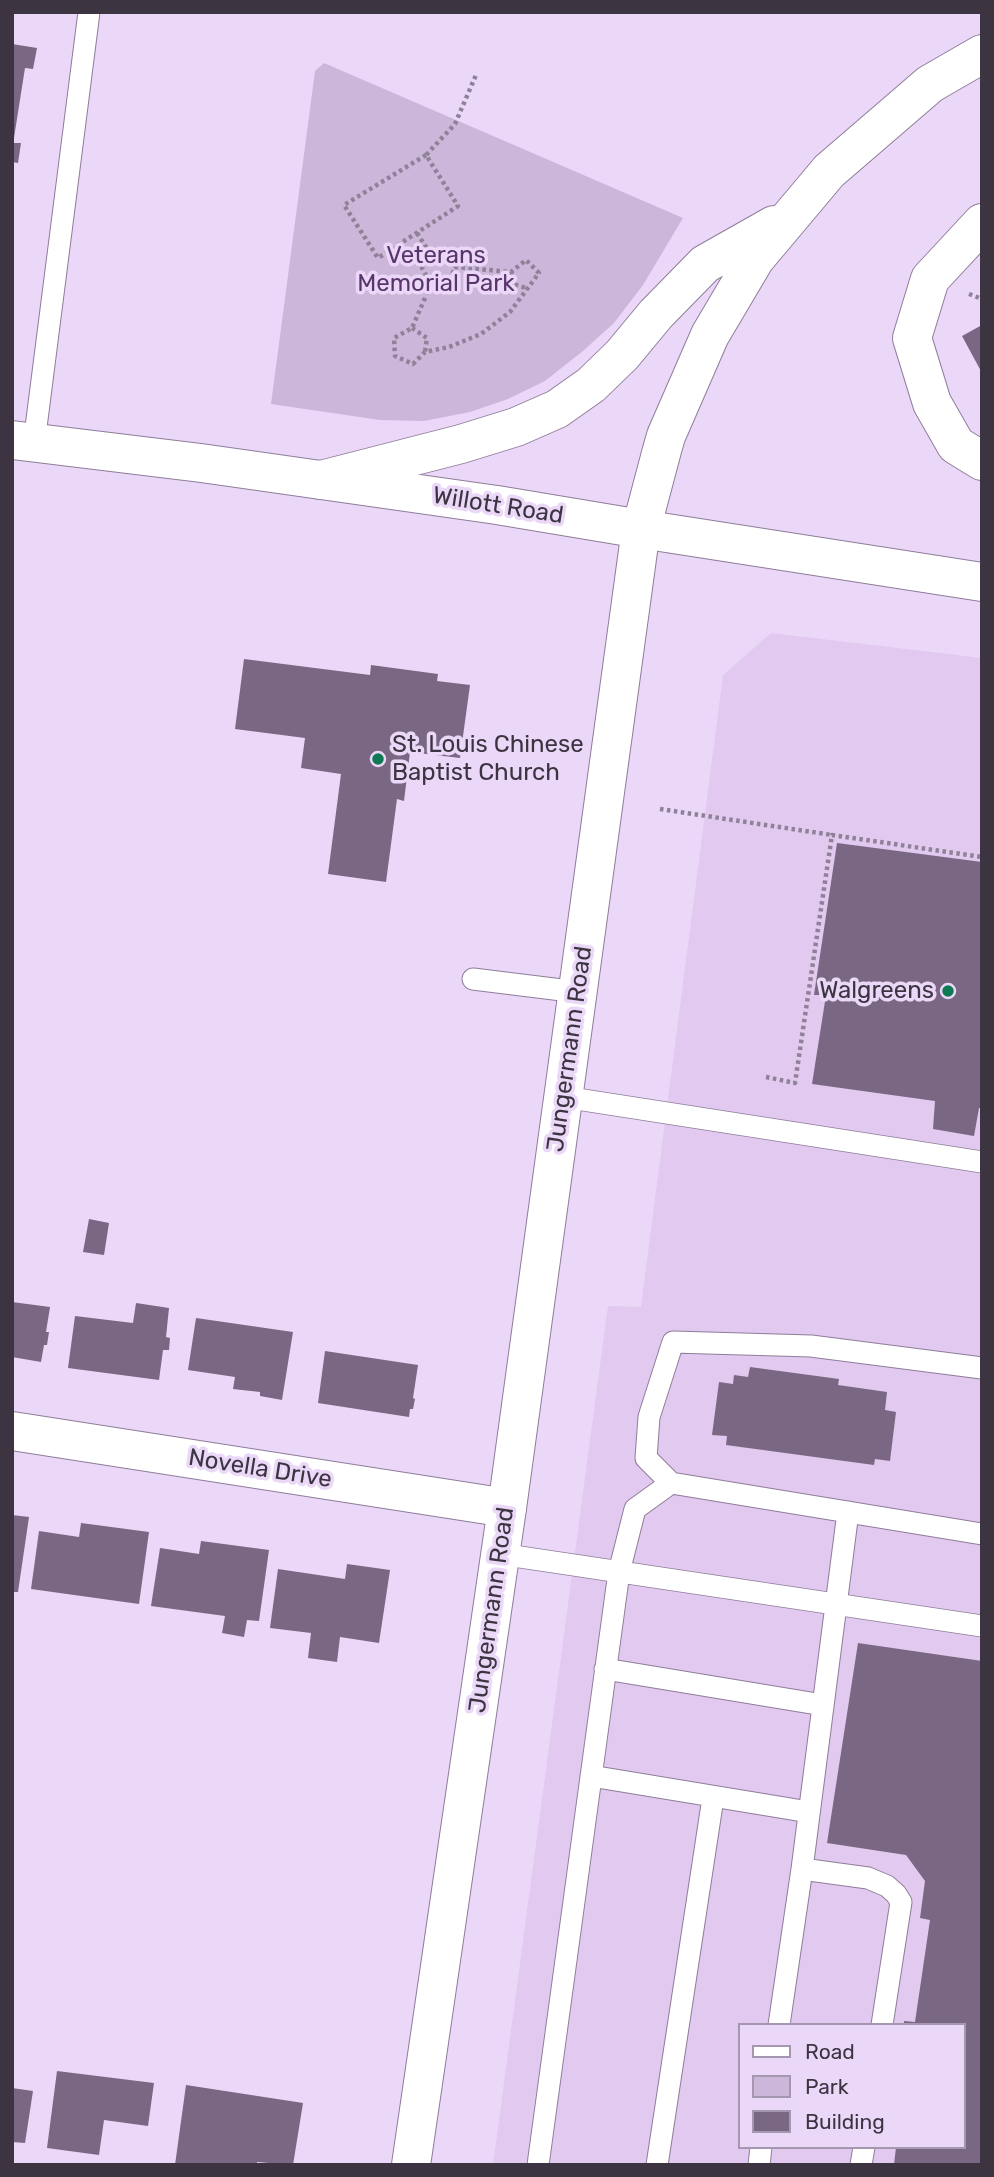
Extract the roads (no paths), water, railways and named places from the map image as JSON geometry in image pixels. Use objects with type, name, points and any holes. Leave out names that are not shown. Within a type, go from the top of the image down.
[{"type":"main road","name":"Jungermann Road","points":[[411,2165],[507,1508],[641,530],[666,436],[710,335],[755,259],[793,213],[829,171],[930,84],[982,54]]},
{"type":"main road","points":[[321,480],[461,444],[516,427],[557,409],[591,385],[622,355],[656,314],[705,264],[793,213]]},
{"type":"main road","points":[[982,223],[930,279],[912,338],[932,403],[950,435],[956,445],[982,461]]},
{"type":"main road","name":"Willott Road","points":[[23,441],[497,505],[641,530],[982,582]]},
{"type":"main road","name":"Novella Drive","points":[[12,1431],[507,1508]]},
{"type":"lane","points":[[23,441],[89,12]]},
{"type":"lane","points":[[473,979],[578,992]]},
{"type":"lane","points":[[564,1097],[982,1162]]},
{"type":"lane","points":[[982,1368],[811,1346],[673,1342],[649,1417],[646,1458],[671,1483],[982,1534]]},
{"type":"lane","points":[[538,2165],[619,1572],[635,1509],[671,1483]]},
{"type":"lane","points":[[779,2023],[848,1512]]},
{"type":"lane","points":[[500,1554],[982,1626]]},
{"type":"lane","points":[[606,1669],[823,1705]]},
{"type":"lane","points":[[591,1776],[809,1812]]},
{"type":"lane","points":[[657,2165],[713,1798]]},
{"type":"lane","points":[[802,1869],[868,1878],[887,1886],[901,1902],[883,2023]]},
{"type":"place","name":"St. Louis Chinese Baptist Church","points":[[378,759]]},
{"type":"place","name":"Walgreens","points":[[948,991]]},
{"type":"park label","name":"Veterans Memorial Park","points":[[436,270]]}]
